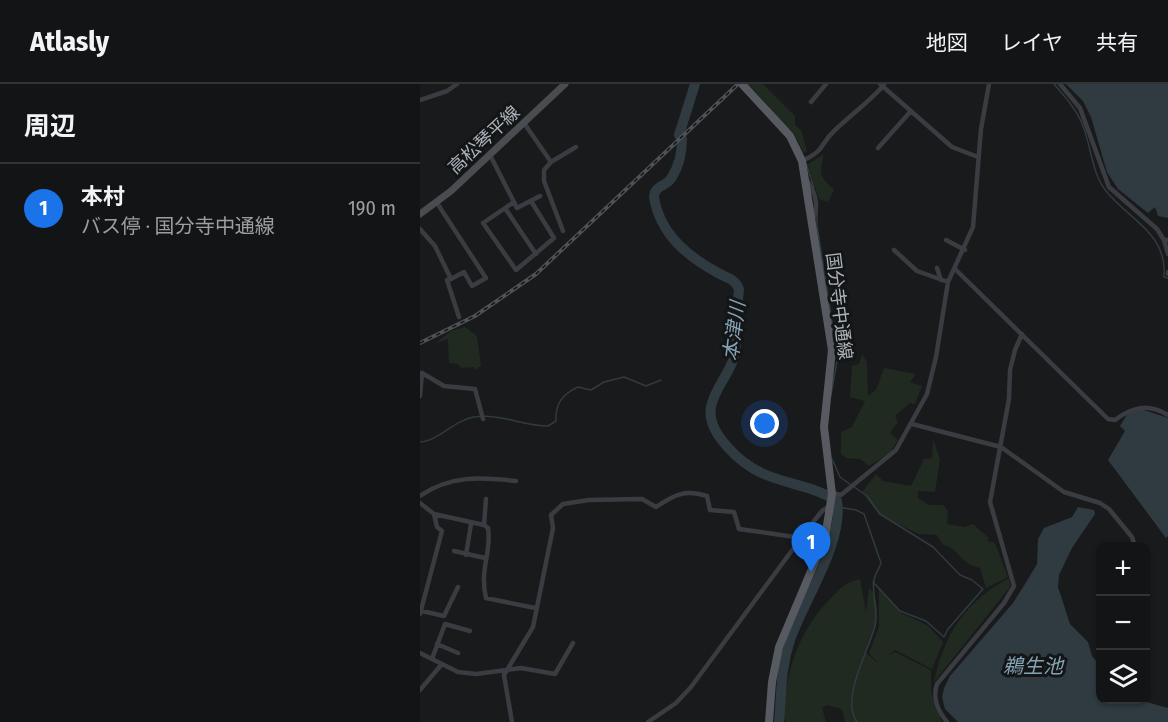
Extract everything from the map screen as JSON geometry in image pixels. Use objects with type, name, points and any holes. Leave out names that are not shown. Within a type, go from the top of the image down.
[{"type":"main road","name":"高松琴平線","points":[[420,214],[437,203],[565,84]]},
{"type":"main road","name":"国分寺中通線","points":[[742,84],[790,136],[802,161],[832,350],[824,435],[832,504],[825,538],[779,647],[772,682],[769,722]]},
{"type":"street","points":[[420,100],[447,91],[457,84]]},
{"type":"street","points":[[811,102],[825,84]]},
{"type":"street","points":[[832,493],[841,495],[896,450],[912,424],[929,384],[948,282],[965,250],[973,226],[977,204],[978,157],[989,84]]},
{"type":"street","points":[[1060,84],[1080,108],[1109,187],[1166,240],[1168,255]]},
{"type":"street","points":[[802,161],[818,153],[835,130],[882,85],[952,147],[978,157]]},
{"type":"street","points":[[878,148],[911,111]]},
{"type":"street","points":[[524,123],[551,162]]},
{"type":"street","points":[[563,231],[544,181],[544,170],[551,162],[576,147]]},
{"type":"street","points":[[490,155],[517,208],[540,196]]},
{"type":"street","points":[[514,202],[483,223],[516,270],[554,238],[531,201]]},
{"type":"street","points":[[437,203],[486,278],[472,286],[464,272],[447,280],[459,316]]},
{"type":"street","points":[[505,208],[536,254]]},
{"type":"street","points":[[420,229],[435,246],[451,279]]},
{"type":"street","points":[[946,240],[965,250]]},
{"type":"street","points":[[894,250],[917,271],[948,282]]},
{"type":"street","points":[[937,268],[941,280]]},
{"type":"street","points":[[955,269],[1108,419],[1115,420],[1130,409],[1140,407],[1168,415]]},
{"type":"street","points":[[947,722],[938,710],[935,695],[937,684],[1004,603],[1014,586],[990,502],[1009,399],[1010,370],[1022,334]]},
{"type":"street","points":[[420,396],[421,372],[444,386],[475,389],[483,418]]},
{"type":"street","points":[[912,424],[1001,447],[1064,492],[1100,503],[1109,509],[1134,542]]},
{"type":"street","points":[[420,496],[437,484],[477,476],[516,481]]},
{"type":"street","points":[[512,722],[503,686],[506,668],[533,627],[535,608],[546,571],[553,528],[551,515],[563,504],[630,499],[642,500],[656,507],[680,492],[699,494],[707,496],[710,510],[734,512],[739,529],[802,538]]},
{"type":"street","points":[[484,525],[486,499]]},
{"type":"street","points":[[648,722],[676,703],[691,687],[822,511],[832,504]]},
{"type":"street","points":[[421,505],[434,514],[471,524],[484,525],[488,528],[489,536],[482,581],[486,598],[535,608]]},
{"type":"street","points":[[434,514],[437,527],[442,531],[422,596],[421,613],[444,616],[458,587]]},
{"type":"street","points":[[466,555],[471,524]]},
{"type":"street","points":[[453,551],[485,558]]},
{"type":"street","points":[[420,573],[429,574]]},
{"type":"street","points":[[432,659],[445,624],[470,631]]},
{"type":"street","points":[[437,644],[459,652]]},
{"type":"street","points":[[420,653],[458,672],[476,674],[506,668],[555,674],[573,644]]},
{"type":"street","points":[[420,690],[442,664]]},
{"type":"shaded area","points":[[748,84],[763,84],[795,116],[795,125],[801,130],[807,151],[804,153],[794,134]]},
{"type":"shaded area","points":[[824,154],[821,174],[834,190],[828,202],[819,199],[808,164]]},
{"type":"shaded area","points":[[465,327],[477,336],[481,366],[475,370],[474,367],[461,368],[458,364],[449,363],[448,339],[436,343],[451,331]]},
{"type":"shaded area","points":[[862,354],[867,362],[868,396],[876,390],[884,368],[916,374],[910,382],[922,386],[915,404],[910,403],[895,416],[898,422],[890,433],[898,440],[890,453],[869,466],[860,459],[846,458],[841,454],[841,432],[852,427],[865,401],[850,397],[852,366],[859,364]]},
{"type":"shaded area","points":[[933,439],[940,459],[935,492],[918,491],[918,498],[929,505],[943,505],[948,511],[947,524],[964,527],[973,524],[989,538],[987,541],[995,543],[1008,577],[986,588],[980,568],[967,563],[948,546],[943,545],[937,535],[919,534],[879,515],[862,492],[876,474],[883,481],[911,486],[924,459],[932,458]]},
{"type":"shaded area","points":[[1009,578],[1010,587],[934,682],[944,649],[959,621],[981,597]]},
{"type":"shaded area","points":[[860,579],[866,612],[869,587],[876,602],[876,620],[866,653],[879,664],[869,653],[879,627],[879,587],[901,613],[927,625],[943,642],[932,669],[895,650],[888,656],[895,652],[931,670],[931,692],[942,722],[845,722],[842,709],[827,705],[822,708],[826,722],[786,722],[783,719],[790,669],[809,625],[840,589]]},
{"type":"water","points":[[1066,84],[1168,84],[1168,218],[1158,216],[1155,207],[1148,213],[1118,189],[1107,172],[1091,117],[1083,101]]},
{"type":"water","points":[[1141,409],[1168,418],[1168,536],[1166,538],[1108,460],[1125,431],[1120,426],[1128,413]]},
{"type":"water","name":"鵜生池","points":[[1078,507],[1094,510],[1095,514],[1072,548],[1059,575],[1058,587],[1070,624],[1088,642],[1096,661],[1096,704],[1150,703],[1168,708],[1168,722],[958,722],[945,709],[942,697],[950,676],[1013,603],[1037,564],[1038,539],[1044,528],[1072,517]]},
{"type":"waterway","name":"本津川","points":[[695,84],[679,135],[682,139],[678,164],[670,180],[657,190],[654,197],[662,222],[677,242],[696,259],[733,281],[739,289],[736,349],[732,364],[718,388],[711,407],[714,427],[727,447],[755,470],[819,492],[837,501],[838,517],[835,534],[821,571],[796,624],[787,651],[779,722]]},
{"type":"waterway","points":[[1054,84],[1080,120],[1101,184],[1153,238],[1164,262],[1164,277],[1168,278]]},
{"type":"waterway","points":[[769,108],[788,129]]},
{"type":"waterway","points":[[799,146],[802,153]]},
{"type":"waterway","points":[[806,163],[814,187]]},
{"type":"waterway","points":[[817,213],[836,348],[837,361],[831,395]]},
{"type":"waterway","points":[[420,442],[434,438],[460,422],[474,417],[492,417],[548,426],[556,421],[557,409],[561,400],[578,387],[591,390],[604,382],[624,377],[646,386],[661,380]]},
{"type":"waterway","points":[[832,459],[840,477],[867,496],[880,514],[933,547],[960,575],[972,580],[983,589],[948,629],[944,637],[926,621],[900,611],[873,582]]},
{"type":"waterway","points":[[838,507],[864,514],[881,563],[873,585],[875,626],[857,674],[852,701],[857,722]]},
{"type":"railway","points":[[420,343],[475,316],[536,274],[738,84]]},
{"type":"place","name":"本村","points":[[811,572]]}]
